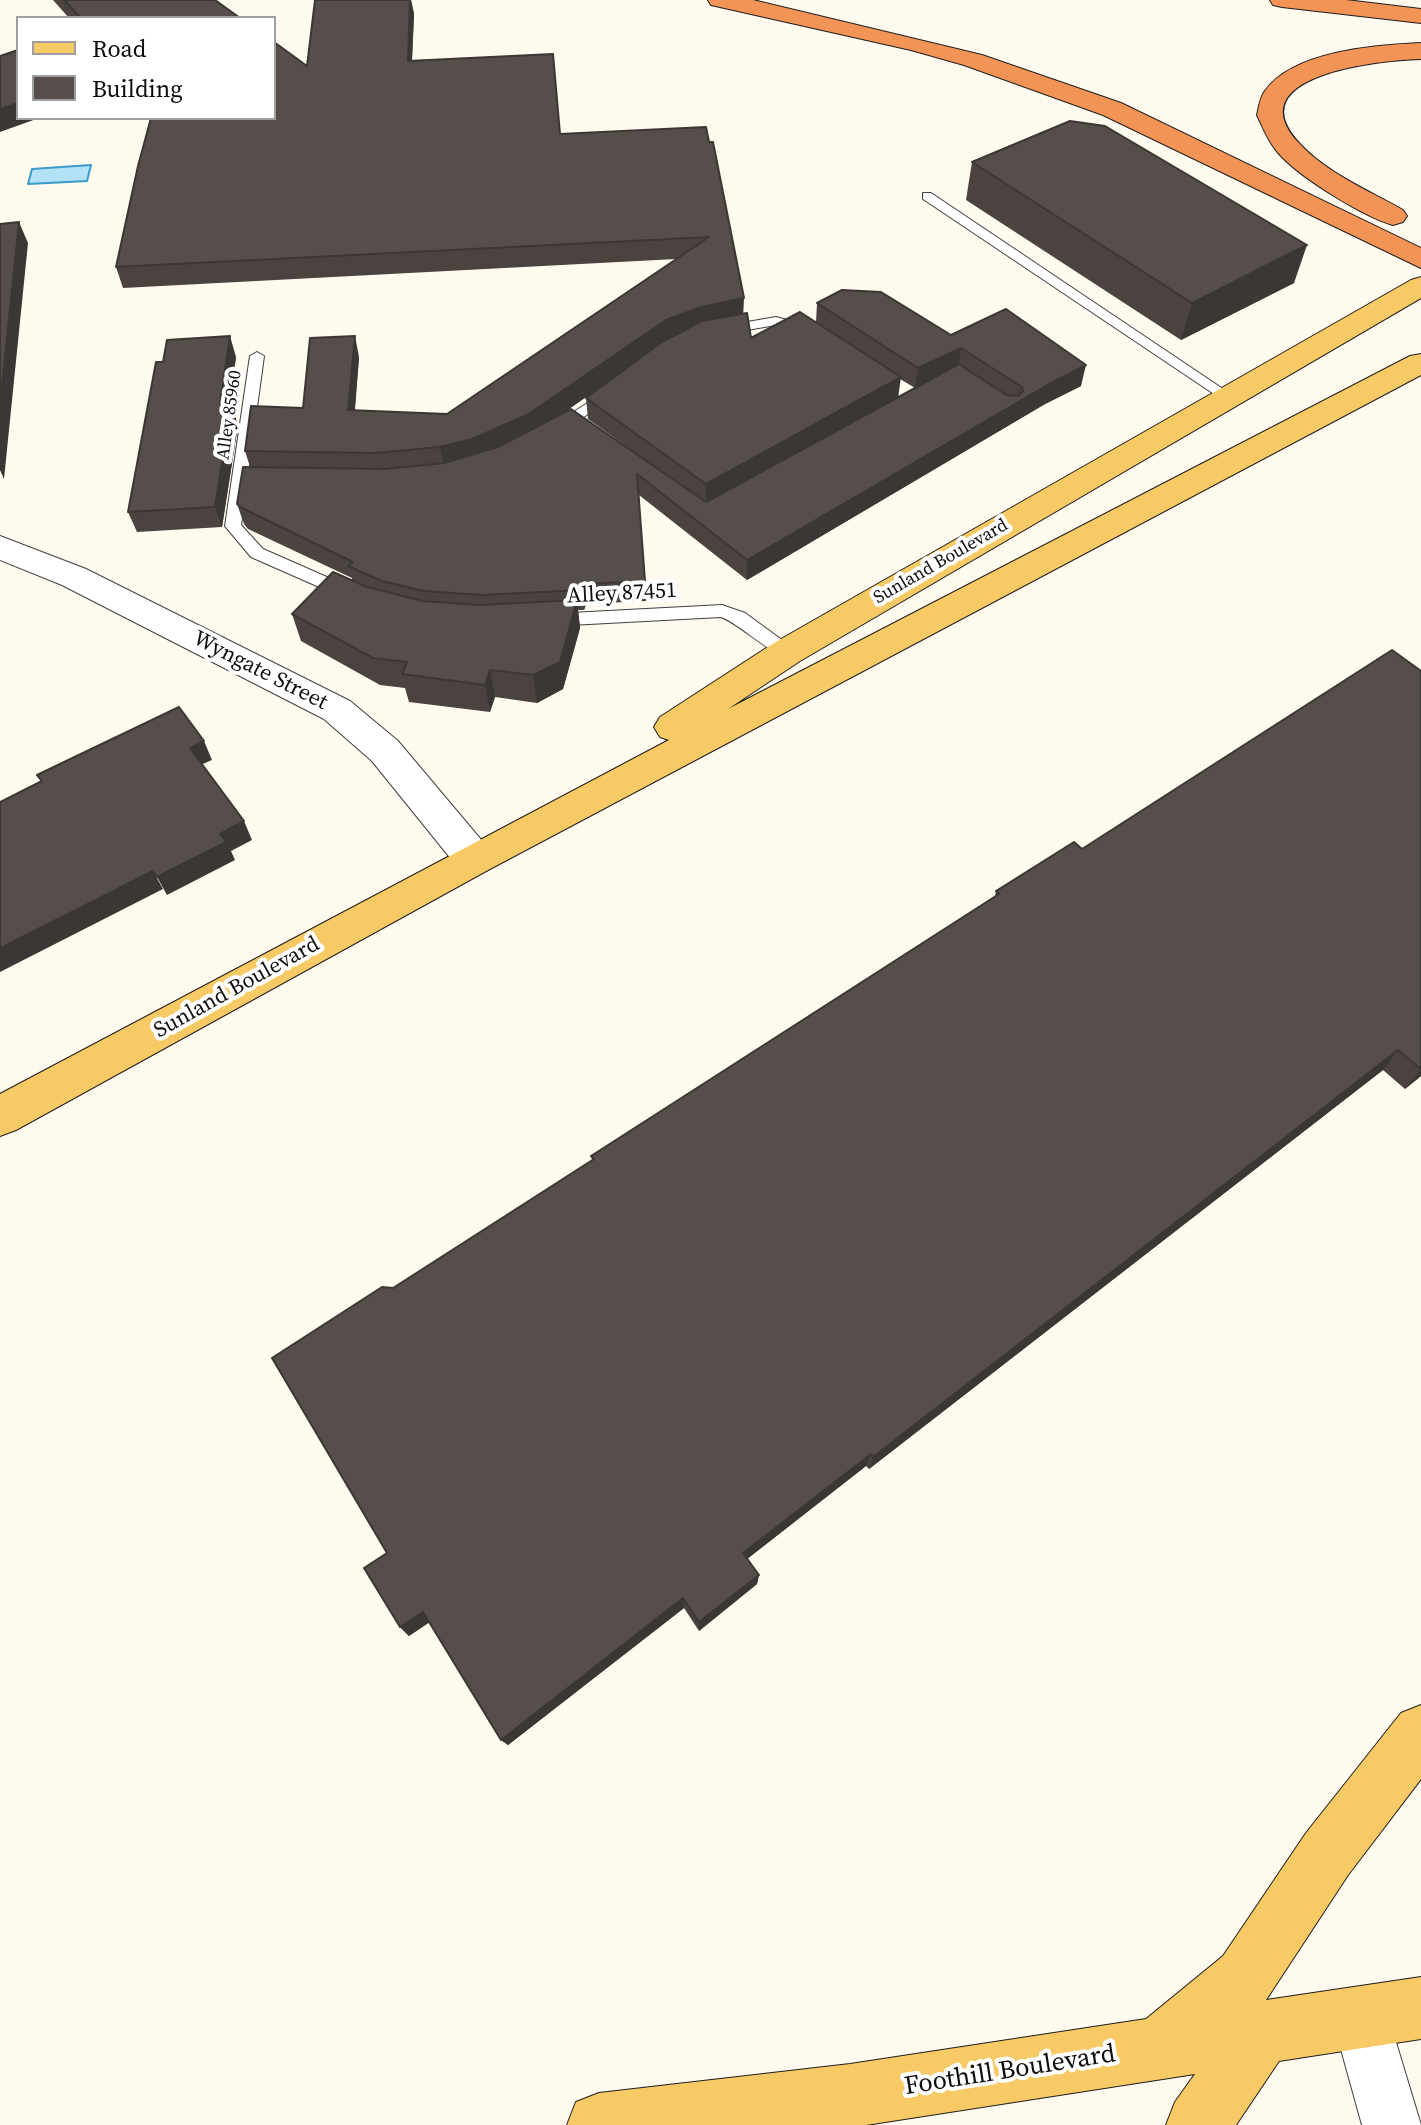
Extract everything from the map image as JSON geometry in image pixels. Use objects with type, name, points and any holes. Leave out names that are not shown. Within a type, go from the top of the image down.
[{"type":"highway","points":[[720,0],[916,44],[973,60],[1112,109],[1421,259]]},
{"type":"highway","points":[[1282,0],[1421,16]]},
{"type":"highway","points":[[1421,51],[1366,54],[1310,69],[1289,81],[1276,95],[1270,108],[1272,124],[1282,141],[1302,161],[1414,230],[1421,239]]},
{"type":"main road","name":"Sunland Boulevard","points":[[474,859],[787,652],[1421,286]]},
{"type":"main road","name":"Sunland Boulevard","points":[[0,1116],[474,859],[1421,363]]},
{"type":"main road","points":[[1162,2047],[1245,1978],[1327,1854],[1421,1733]]},
{"type":"main road","name":"Foothill Boulevard","points":[[599,2125],[850,2096],[1421,2008]]},
{"type":"main road","points":[[1198,2125],[1263,2030]]},
{"type":"street","name":"Wyngate Street","points":[[0,547],[38,560],[337,710],[385,751],[474,859]]},
{"type":"street","points":[[1361,2017],[1392,2125]]},
{"type":"lane","points":[[927,196],[1228,397]]},
{"type":"lane","points":[[711,333],[776,321],[802,325],[815,333]]},
{"type":"lane","name":"Alley 85960","points":[[257,356],[247,479],[233,526],[257,553],[367,602]]},
{"type":"lane","points":[[538,440],[580,424],[621,384]]},
{"type":"lane","name":"Alley 87451","points":[[531,621],[722,611],[739,617],[787,652]]},
{"type":"water","points":[[91,165],[87,181],[28,184],[32,169]]},
{"type":"building","points":[[64,0],[215,0],[237,16],[79,16]]},
{"type":"building","points":[[315,0],[410,0],[408,61],[553,54],[560,134],[706,127],[709,142],[713,142],[744,298],[701,307],[666,320],[527,415],[472,439],[440,447],[375,453],[245,451],[251,406],[303,408],[310,338],[355,336],[348,410],[447,414],[709,237],[116,267],[150,120],[276,120],[276,43],[307,66]]},
{"type":"building","points":[[16,51],[16,104],[0,109],[0,56]]},
{"type":"building","points":[[1070,121],[1105,126],[1307,245],[1192,303],[972,162]]},
{"type":"building","points":[[19,222],[0,405],[0,224]]},
{"type":"building","points":[[842,290],[881,292],[951,335],[1006,309],[1086,365],[747,560],[637,474],[645,581],[584,584],[583,590],[481,595],[424,591],[382,581],[348,566],[353,562],[237,504],[243,467],[385,469],[444,463],[498,447],[571,409],[706,502],[959,364],[1006,395],[1018,396],[1023,391],[1022,387],[961,348],[918,368],[817,303]]},
{"type":"building","points":[[800,312],[901,377],[706,484],[586,398],[662,342],[702,321],[747,313],[751,338]]},
{"type":"building","points":[[230,336],[220,404],[231,405],[215,507],[128,512],[156,362],[163,362],[167,340]]},
{"type":"building","points":[[333,572],[367,587],[422,601],[479,605],[577,600],[560,662],[533,675],[490,670],[485,685],[402,674],[407,662],[373,658],[292,614]]},
{"type":"building","points":[[1392,650],[1421,671],[1421,1069],[1398,1050],[873,1457],[871,1454],[743,1553],[759,1575],[699,1622],[683,1598],[501,1740],[423,1612],[400,1627],[364,1568],[387,1553],[272,1358],[382,1287],[393,1288],[594,1159],[591,1156],[999,894],[996,891],[1074,842],[1082,849]]},
{"type":"building","points":[[179,707],[204,741],[190,748],[244,821],[220,834],[226,842],[157,877],[153,871],[0,948],[0,802],[42,781],[37,775]]}]
